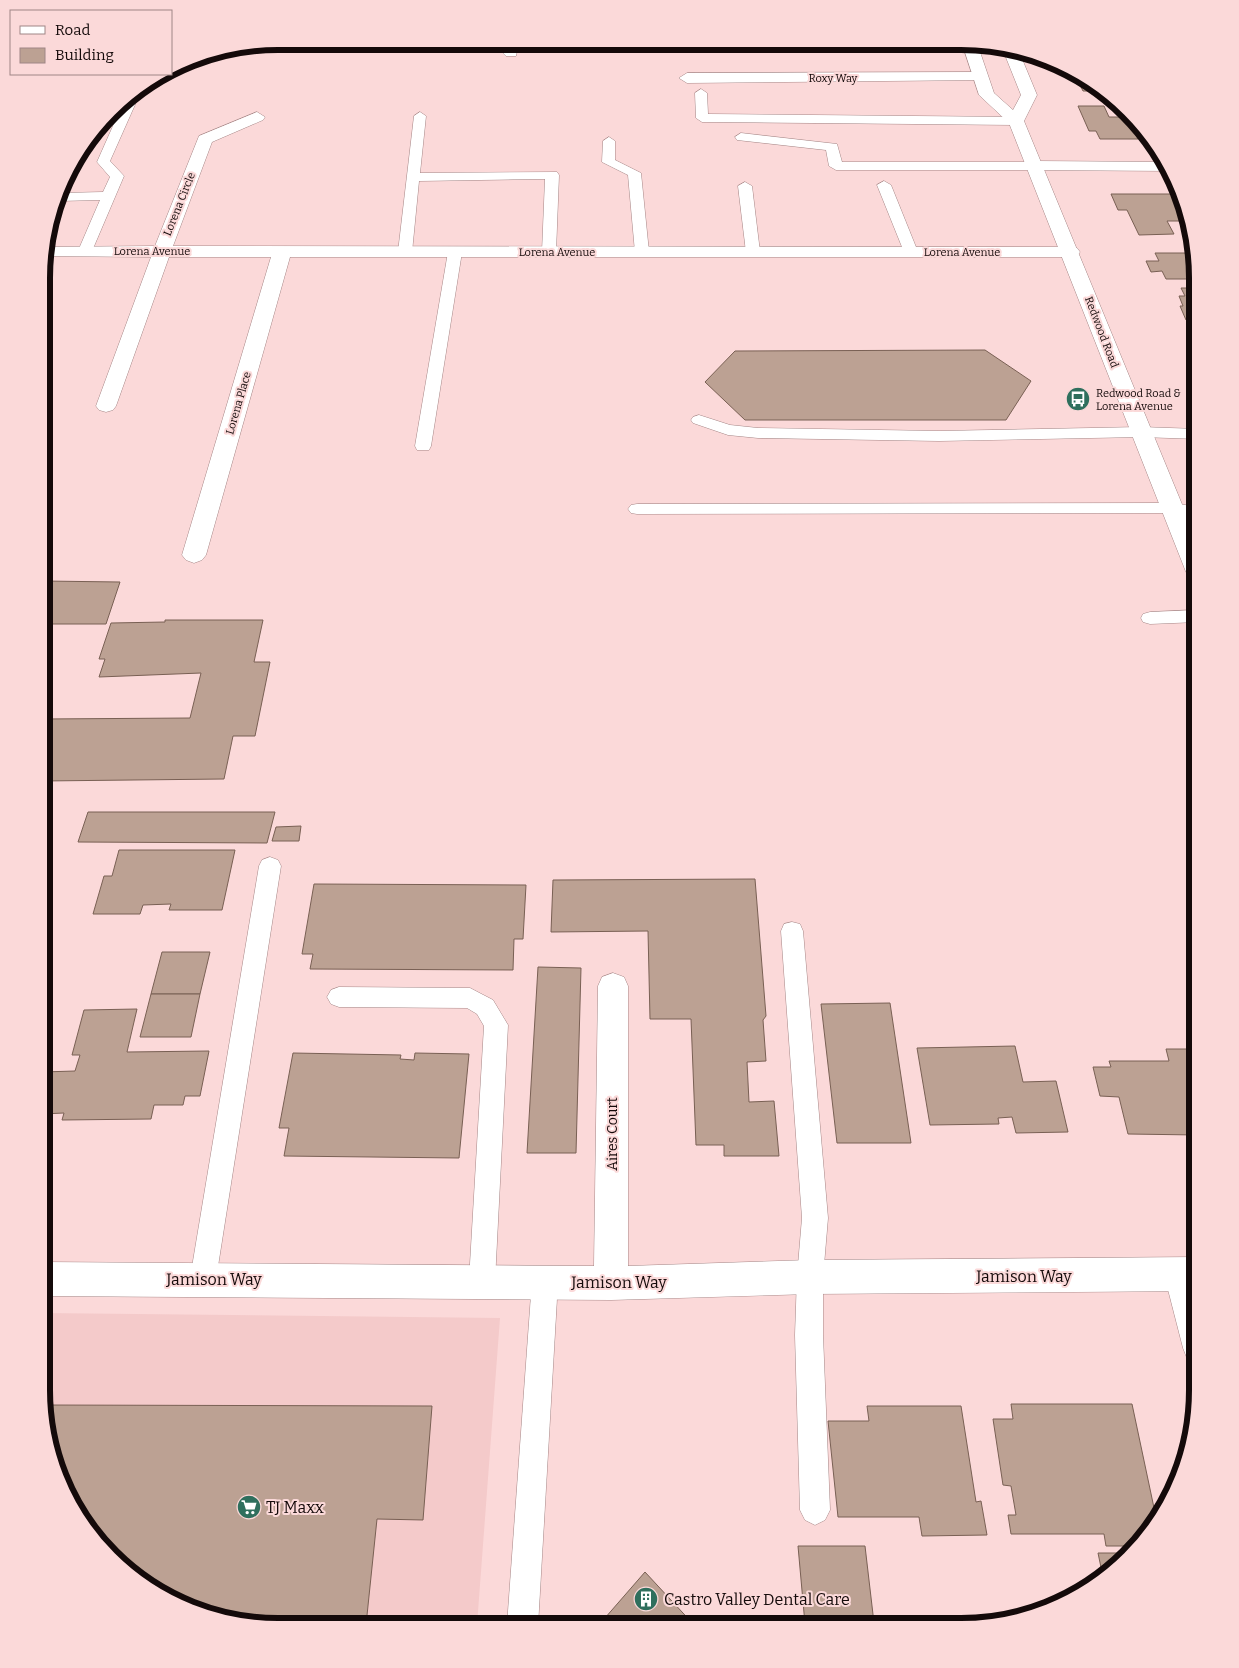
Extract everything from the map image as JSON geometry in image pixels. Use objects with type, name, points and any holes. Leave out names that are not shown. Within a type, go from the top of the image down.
[{"type":"street","name":"Redwood Road","points":[[970,50],[987,95],[1016,121],[1036,166],[1189,550]]},
{"type":"street","points":[[1013,56],[1029,95],[1016,121]]},
{"type":"street","name":"Roxy Way","points":[[687,78],[979,77]]},
{"type":"street","name":"Lorena Circle","points":[[106,406],[157,268],[161,251],[205,139],[257,117]]},
{"type":"street","points":[[1036,166],[1160,167]]},
{"type":"street","name":"Lorena Avenue","points":[[52,251],[1071,252]]},
{"type":"street","name":"Lorena Place","points":[[194,555],[282,252]]},
{"type":"street","name":"Aires Court","points":[[611,1283],[613,986]]},
{"type":"street","name":"Jamison Way","points":[[50,1279],[545,1281],[611,1283],[810,1277],[1187,1274]]},
{"type":"lane","points":[[701,92],[702,118],[1016,121]]},
{"type":"lane","points":[[85,250],[117,176],[103,162],[113,128],[124,111]]},
{"type":"lane","points":[[406,252],[420,116]]},
{"type":"lane","points":[[740,137],[832,147],[836,166],[1036,166]]},
{"type":"lane","points":[[608,141],[608,162],[634,172],[642,252]]},
{"type":"lane","points":[[414,177],[552,175],[549,252]]},
{"type":"lane","points":[[884,185],[912,252]]},
{"type":"lane","points":[[745,186],[749,234],[753,252]]},
{"type":"lane","points":[[65,197],[109,196]]},
{"type":"lane","points":[[423,446],[455,252]]},
{"type":"lane","points":[[699,420],[728,430],[758,434],[949,436],[1141,432],[1189,434]]},
{"type":"lane","points":[[637,509],[1172,508],[1189,511]]},
{"type":"lane","points":[[1150,618],[1189,616]]},
{"type":"lane","points":[[203,1279],[270,866]]},
{"type":"lane","points":[[792,931],[816,1218],[810,1277],[809,1334],[815,1510]]},
{"type":"lane","points":[[339,997],[470,998],[484,1007],[496,1025],[482,1281]]},
{"type":"lane","points":[[1187,1274],[1189,1289]]},
{"type":"lane","points":[[523,1618],[545,1281]]},
{"type":"shaded area","points":[[50,1313],[500,1318],[478,1618],[263,1618],[233,1614],[191,1601],[151,1580],[117,1551],[88,1517],[73,1491],[62,1463],[54,1435],[50,1405]]},
{"type":"building","points":[[1079,83],[1092,91],[1083,91]]},
{"type":"building","points":[[1078,106],[1104,106],[1109,117],[1122,117],[1133,129],[1138,139],[1100,139],[1096,131],[1089,131]]},
{"type":"building","points":[[1111,194],[1171,194],[1174,198],[1182,221],[1167,221],[1174,234],[1139,235],[1127,210],[1118,210]]},
{"type":"building","points":[[1155,253],[1188,253],[1189,279],[1166,279],[1162,271],[1151,272],[1146,261],[1159,261]]},
{"type":"building","points":[[1181,288],[1189,288],[1189,320],[1186,320],[1180,306],[1183,306],[1179,296],[1185,296]]},
{"type":"building","points":[[985,350],[1031,381],[1006,420],[745,420],[705,382],[735,351]]},
{"type":"building","points":[[50,581],[120,582],[106,624],[50,624]]},
{"type":"building","points":[[165,620],[263,620],[254,662],[270,662],[255,736],[233,736],[224,779],[50,781],[50,719],[190,718],[201,673],[99,677],[105,659],[99,659],[111,623],[165,622]]},
{"type":"building","points":[[88,812],[275,812],[267,843],[78,842]]},
{"type":"building","points":[[301,826],[299,841],[272,841],[276,827]]},
{"type":"building","points":[[119,850],[235,850],[222,910],[169,910],[171,904],[143,905],[140,914],[93,914],[104,876],[112,876]]},
{"type":"building","points":[[755,879],[766,1016],[763,1020],[766,1061],[747,1062],[749,1102],[774,1101],[779,1156],[724,1156],[724,1145],[696,1145],[691,1019],[650,1019],[648,931],[551,932],[553,880]]},
{"type":"building","points":[[314,884],[526,885],[523,939],[514,939],[513,970],[310,969],[313,954],[302,954]]},
{"type":"building","points":[[162,952],[210,952],[200,994],[151,994]]},
{"type":"building","points":[[538,967],[581,968],[576,1153],[527,1153]]},
{"type":"building","points":[[151,994],[200,994],[191,1037],[140,1037]]},
{"type":"building","points":[[890,1003],[911,1143],[837,1143],[821,1004]]},
{"type":"building","points":[[137,1009],[127,1052],[209,1051],[200,1096],[185,1096],[183,1105],[154,1105],[151,1119],[62,1120],[64,1113],[50,1114],[50,1072],[75,1071],[80,1055],[72,1055],[84,1010]]},
{"type":"building","points":[[1015,1046],[1023,1082],[1056,1081],[1068,1132],[1016,1133],[1012,1117],[998,1118],[999,1124],[930,1125],[917,1048]]},
{"type":"building","points":[[1166,1049],[1189,1049],[1189,1135],[1128,1134],[1119,1097],[1100,1096],[1093,1067],[1111,1067],[1109,1061],[1169,1061]]},
{"type":"building","points":[[293,1053],[401,1055],[400,1059],[414,1060],[415,1053],[469,1054],[459,1158],[284,1156],[289,1128],[279,1128]]},
{"type":"building","points":[[1011,1404],[1132,1404],[1155,1510],[1142,1529],[1127,1546],[1106,1546],[1104,1534],[1011,1534],[1008,1515],[1016,1515],[1011,1486],[1003,1485],[993,1419],[1013,1419]]},
{"type":"building","name":"TJ Maxx","points":[[50,1405],[432,1406],[423,1520],[377,1519],[367,1618],[263,1618],[233,1614],[205,1606],[177,1595],[151,1580],[117,1551],[97,1529],[73,1491],[67,1477],[54,1435]]},
{"type":"building","points":[[867,1406],[961,1406],[976,1502],[981,1501],[987,1535],[922,1536],[919,1517],[838,1517],[828,1421],[869,1421]]},
{"type":"building","points":[[798,1546],[865,1546],[873,1618],[804,1618]]},
{"type":"building","points":[[1098,1553],[1120,1553],[1111,1561],[1101,1570]]},
{"type":"building","name":"Castro Valley Dental Care","points":[[645,1572],[688,1618],[605,1618]]},
{"type":"place","name":"Redwood Road & Lorena Avenue","points":[[1078,399]]},
{"type":"place","name":"TJ Maxx","points":[[249,1507]]},
{"type":"place","name":"Castro Valley Dental Care","points":[[646,1599]]}]
